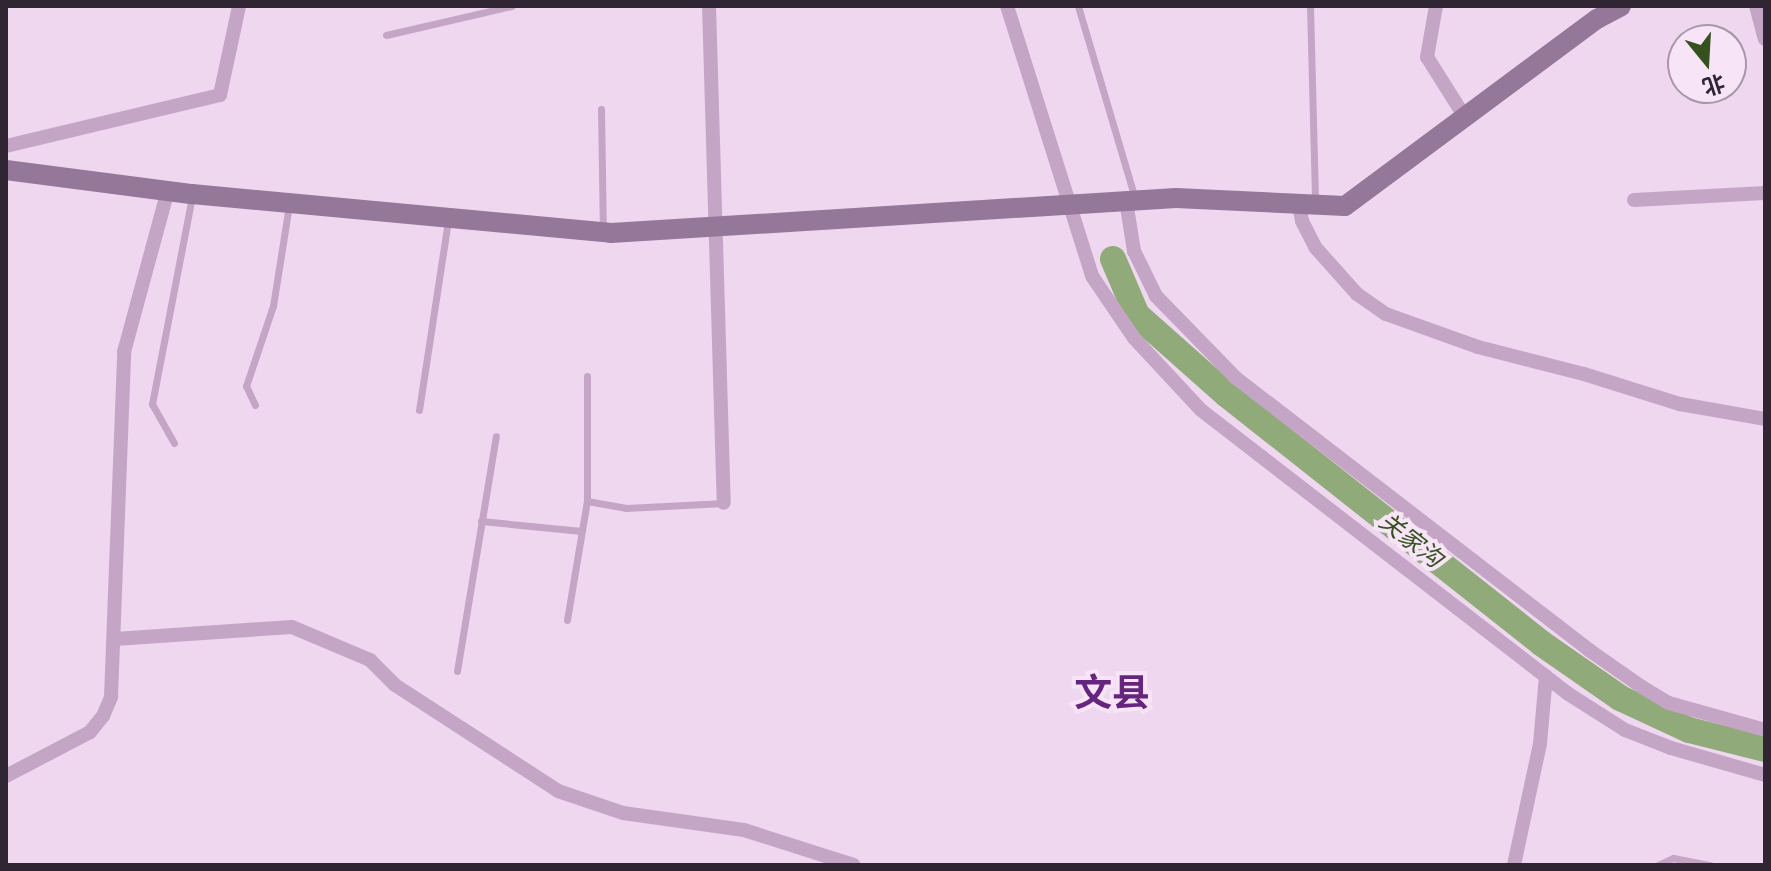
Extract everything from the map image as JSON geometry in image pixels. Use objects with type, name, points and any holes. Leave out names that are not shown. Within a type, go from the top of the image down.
[{"type":"street","points":[[6,146],[220,95],[239,6]]},
{"type":"street","points":[[709,6],[724,503]]},
{"type":"street","points":[[1007,6],[1092,276],[1134,338],[1201,410],[1546,676],[1625,730],[1671,748],[1765,775]]},
{"type":"street","points":[[1436,6],[1427,57],[1466,119]]},
{"type":"street","points":[[6,170],[192,194],[603,232],[716,228],[1176,198],[1345,206],[1597,19],[1621,6]]},
{"type":"street","points":[[1756,6],[1765,39]]},
{"type":"street","points":[[6,776],[73,744],[90,732],[103,716],[111,697],[124,352],[168,190]]},
{"type":"street","points":[[1634,200],[1765,193]]},
{"type":"street","points":[[1131,201],[1134,251],[1156,296],[1236,378],[1589,650],[1642,687],[1669,703],[1765,730]]},
{"type":"street","points":[[1307,204],[1302,221],[1315,247],[1357,294],[1386,314],[1478,347],[1543,362],[1680,404],[1765,419]]},
{"type":"street","points":[[115,639],[292,627],[370,660],[407,693],[558,791],[623,813],[744,830],[854,865]]},
{"type":"street","points":[[1514,865],[1540,744],[1546,676]]},
{"type":"lane","points":[[386,35],[512,6]]},
{"type":"lane","points":[[1078,6],[1131,201]]},
{"type":"lane","points":[[1307,204],[1316,126],[1310,6]]},
{"type":"lane","points":[[601,109],[603,232]]},
{"type":"lane","points":[[174,443],[152,404],[192,194]]},
{"type":"lane","points":[[255,405],[246,386],[273,306],[290,203]]},
{"type":"lane","points":[[419,410],[449,217]]},
{"type":"lane","points":[[567,620],[587,501],[587,376]]},
{"type":"lane","points":[[457,671],[496,436]]},
{"type":"lane","points":[[587,501],[626,508],[724,503]]},
{"type":"lane","points":[[481,521],[582,531]]},
{"type":"lane","points":[[1658,865],[1673,858],[1710,865]]},
{"type":"waterway","name":"关家沟","points":[[1113,259],[1137,315],[1226,394],[1541,643],[1620,698],[1689,730],[1765,749]]},
{"type":"district","name":"文县","points":[[1112,693]]}]
